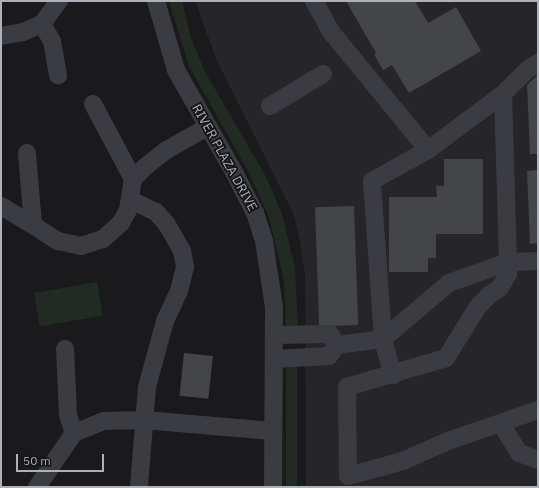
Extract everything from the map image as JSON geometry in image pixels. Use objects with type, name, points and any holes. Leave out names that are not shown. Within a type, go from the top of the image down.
[{"type":"street","points":[[1,36],[23,32],[42,24],[59,1]]},
{"type":"street","name":"RIVER PLAZA DRIVE","points":[[156,1],[176,70],[255,213],[262,234],[272,280],[274,335],[274,487]]},
{"type":"street","points":[[314,1],[332,33],[428,150]]},
{"type":"street","points":[[42,24],[52,41],[58,75]]},
{"type":"street","points":[[392,375],[382,339],[372,181],[428,150],[503,94],[528,69],[538,63]]},
{"type":"street","points":[[270,106],[323,74]]},
{"type":"street","points":[[503,94],[508,274],[500,288],[489,295],[477,308],[446,358],[347,387],[348,476],[403,462],[448,441],[538,410]]},
{"type":"street","points":[[1,206],[58,241],[81,246],[90,244],[111,233],[121,222],[130,200],[133,179],[93,104]]},
{"type":"street","points":[[133,179],[165,151],[208,127]]},
{"type":"street","points":[[27,153],[33,225]]},
{"type":"street","points":[[130,200],[156,212],[166,223],[178,241],[185,268],[179,291],[165,321],[149,380],[144,420],[139,487]]},
{"type":"street","points":[[274,358],[329,356],[337,345],[382,339],[449,283],[508,262],[538,261]]},
{"type":"street","points":[[274,335],[330,334],[337,345]]},
{"type":"street","points":[[65,349],[68,415],[74,433]]},
{"type":"street","points":[[38,487],[74,433],[104,421],[144,420],[273,431]]},
{"type":"street","points":[[501,424],[519,453],[538,460]]},
{"type":"shaded area","points":[[169,1],[182,1],[190,35],[204,70],[265,175],[282,214],[295,268],[298,331],[286,329],[284,281],[269,217],[248,171],[189,66]]},
{"type":"shaded area","points":[[195,1],[538,1],[538,487],[306,487],[305,274],[294,215],[217,61]]},
{"type":"shaded area","points":[[97,282],[103,315],[40,327],[34,293]]},
{"type":"shaded area","points":[[286,362],[297,362],[297,487],[286,487]]},
{"type":"building","points":[[346,1],[415,1],[428,23],[456,7],[481,51],[409,93],[392,65],[383,70],[374,54],[376,53]]},
{"type":"building","points":[[538,75],[538,154],[530,154],[527,85]]},
{"type":"building","points":[[444,159],[483,159],[483,234],[436,234],[436,258],[428,258],[428,272],[389,272],[389,197],[437,197],[436,186],[444,186]]},
{"type":"building","points":[[538,170],[538,243],[530,244],[527,171]]},
{"type":"building","points":[[354,206],[358,325],[319,326],[315,207]]},
{"type":"building","points":[[184,353],[213,356],[208,399],[180,396]]}]
